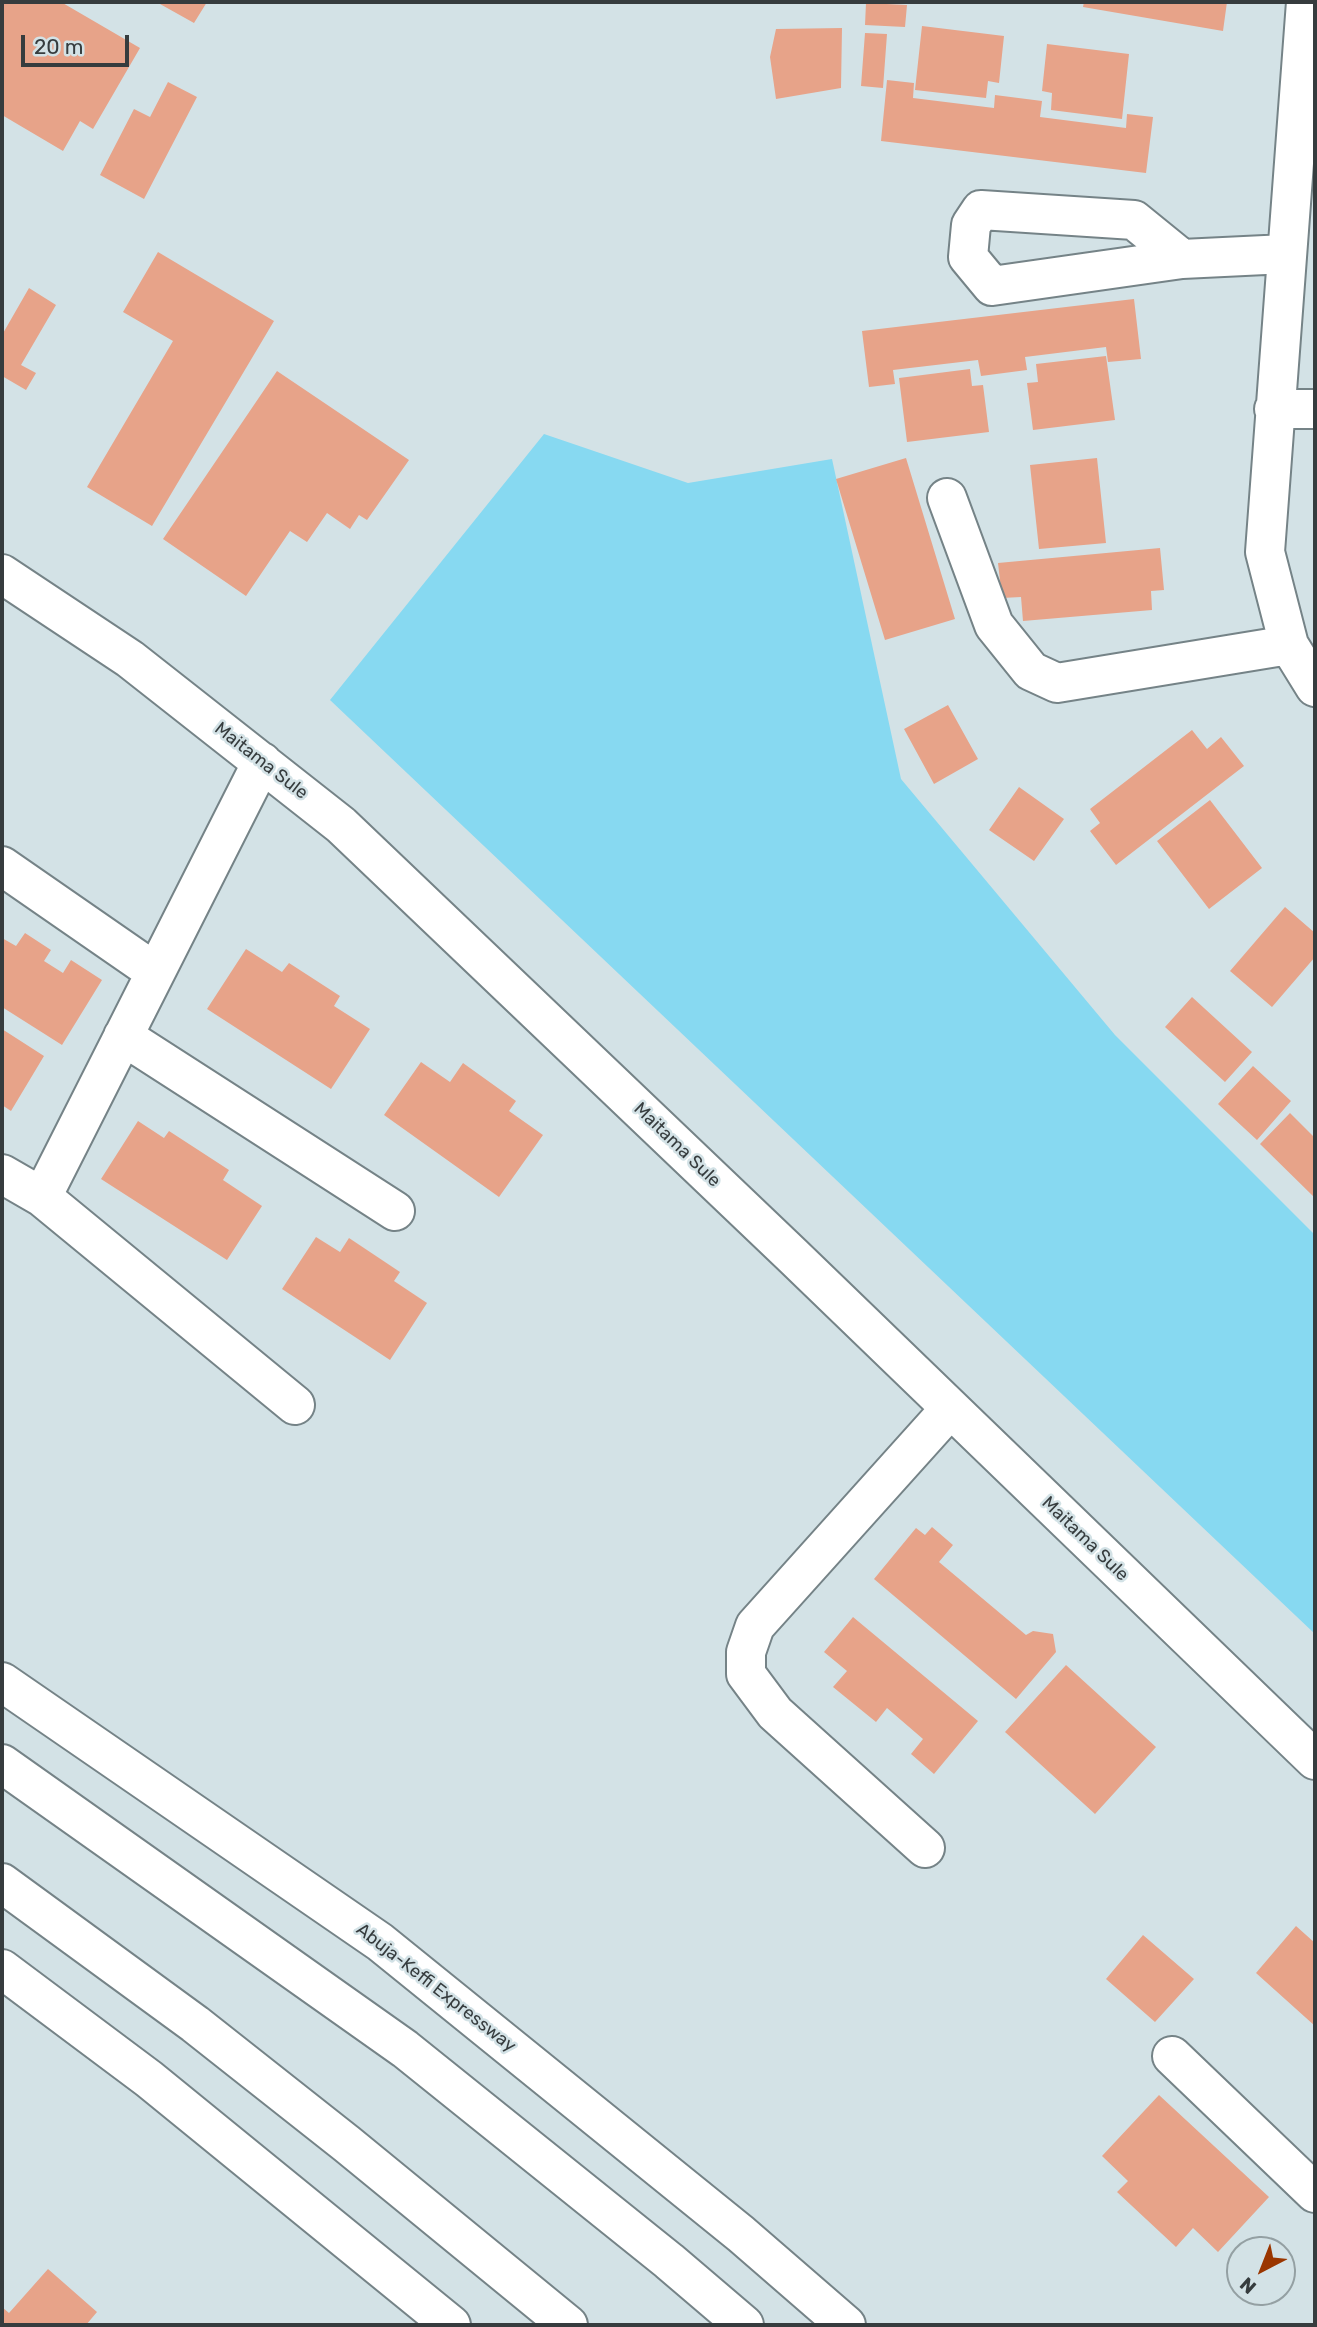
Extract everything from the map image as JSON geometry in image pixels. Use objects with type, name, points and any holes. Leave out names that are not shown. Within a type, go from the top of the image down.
[{"type":"main road","points":[[1306,2],[1265,552],[1289,645],[1315,687]]},
{"type":"main road","points":[[1182,259],[1134,220],[981,210],[971,225],[968,257],[992,286],[1182,259],[1286,254]]},
{"type":"main road","points":[[1274,409],[1315,409]]},
{"type":"main road","points":[[947,498],[994,625],[1031,671],[1057,683],[1289,645]]},
{"type":"main road","name":"Maitama Sule","points":[[2,574],[130,659],[341,825],[1315,1760]]},
{"type":"main road","points":[[42,1197],[262,762]]},
{"type":"main road","points":[[2,866],[155,972]]},
{"type":"main road","points":[[123,1036],[395,1211]]},
{"type":"main road","points":[[2,1174],[42,1197],[295,1405]]},
{"type":"main road","points":[[925,1848],[775,1713],[746,1674],[746,1652],[755,1626],[950,1409]]},
{"type":"main road","name":"Abuja-Keffi Expressway","points":[[2,1682],[380,1942],[741,2234],[846,2325]]},
{"type":"main road","points":[[2,1764],[405,2049],[659,2253],[744,2325]]},
{"type":"main road","points":[[2,1882],[206,2033],[398,2185],[568,2325]]},
{"type":"main road","points":[[2,1969],[149,2079],[451,2325]]},
{"type":"main road","points":[[1172,2056],[1315,2193]]},
{"type":"shaded area","points":[[544,434],[688,483],[832,459],[901,779],[1115,1035],[1315,1235],[1315,1634],[330,700]]},
{"type":"building","points":[[2,2],[61,2],[140,48],[93,129],[80,121],[63,151],[2,115]]},
{"type":"building","points":[[207,2],[194,23],[160,4]]},
{"type":"building","points":[[1084,2],[1227,2],[1223,31],[1083,7]]},
{"type":"building","points":[[866,3],[907,5],[905,27],[865,25]]},
{"type":"building","points":[[922,26],[1004,36],[999,83],[988,81],[986,98],[915,90]]},
{"type":"building","points":[[842,28],[841,88],[776,99],[770,57],[776,29]]},
{"type":"building","points":[[865,33],[887,34],[883,88],[861,86]]},
{"type":"building","points":[[1047,44],[1129,54],[1122,119],[1051,110],[1052,93],[1042,91]]},
{"type":"building","points":[[887,80],[914,83],[913,98],[994,108],[995,95],[1042,101],[1040,117],[1126,128],[1127,114],[1153,117],[1146,173],[881,141]]},
{"type":"building","points":[[168,82],[197,97],[144,199],[100,175],[134,109],[150,117]]},
{"type":"building","points":[[158,252],[274,321],[152,526],[87,487],[173,341],[123,312]]},
{"type":"building","points":[[29,288],[56,305],[21,365],[36,373],[26,390],[2,376],[2,335]]},
{"type":"building","points":[[1134,299],[1141,359],[1108,362],[1106,347],[1025,357],[1027,370],[981,376],[978,360],[893,370],[895,384],[869,387],[862,331]]},
{"type":"building","points":[[1106,356],[1115,420],[1033,430],[1027,383],[1038,382],[1036,364]]},
{"type":"building","points":[[970,369],[972,386],[983,385],[989,432],[907,442],[899,378]]},
{"type":"building","points":[[277,371],[409,460],[367,520],[359,515],[350,529],[327,513],[307,542],[290,531],[246,596],[163,539]]},
{"type":"building","points":[[906,458],[955,619],[885,640],[836,479]]},
{"type":"building","points":[[1097,458],[1106,543],[1039,549],[1030,465]]},
{"type":"building","points":[[1160,548],[1164,590],[1151,591],[1152,610],[1023,621],[1021,597],[1002,598],[998,563]]},
{"type":"building","points":[[948,705],[978,759],[934,784],[904,729]]},
{"type":"building","points":[[1192,730],[1207,749],[1221,737],[1244,766],[1116,865],[1090,831],[1100,823],[1090,809]]},
{"type":"building","points":[[1019,787],[1064,819],[1034,861],[989,830]]},
{"type":"building","points":[[1210,800],[1262,868],[1209,909],[1157,841]]},
{"type":"building","points":[[1285,907],[1315,933],[1315,957],[1272,1007],[1230,971]]},
{"type":"building","points":[[25,933],[51,950],[44,961],[63,973],[71,960],[102,980],[62,1045],[2,1007],[2,938],[16,946]]},
{"type":"building","points":[[246,949],[282,972],[289,963],[340,996],[334,1006],[370,1029],[331,1089],[207,1009]]},
{"type":"building","points":[[1192,997],[1252,1052],[1225,1082],[1165,1027]]},
{"type":"building","points":[[2,1029],[44,1056],[11,1111],[2,1105]]},
{"type":"building","points":[[421,1062],[450,1082],[463,1063],[516,1101],[509,1111],[543,1135],[499,1197],[384,1115]]},
{"type":"building","points":[[1253,1066],[1291,1101],[1257,1140],[1218,1104]]},
{"type":"building","points":[[1290,1113],[1315,1138],[1315,1198],[1260,1144]]},
{"type":"building","points":[[138,1121],[164,1138],[169,1131],[229,1170],[223,1180],[262,1206],[227,1260],[101,1179]]},
{"type":"building","points":[[316,1237],[340,1252],[349,1238],[400,1272],[394,1281],[427,1303],[390,1360],[282,1289]]},
{"type":"building","points":[[932,1527],[953,1545],[939,1562],[1026,1635],[1033,1631],[1053,1634],[1056,1652],[1016,1699],[874,1579],[916,1528],[925,1535]]},
{"type":"building","points":[[853,1617],[978,1721],[934,1774],[911,1754],[923,1739],[887,1708],[876,1722],[833,1687],[847,1671],[824,1652]]},
{"type":"building","points":[[1066,1665],[1156,1747],[1095,1814],[1005,1732]]},
{"type":"building","points":[[1296,1926],[1315,1943],[1315,2026],[1256,1973]]},
{"type":"building","points":[[1143,1935],[1194,1979],[1155,2022],[1106,1979]]},
{"type":"building","points":[[1159,2095],[1269,2197],[1233,2236],[1226,2236],[1226,2243],[1218,2252],[1193,2228],[1176,2247],[1117,2192],[1128,2181],[1102,2156]]},
{"type":"building","points":[[48,2269],[97,2312],[86,2325],[2,2325],[2,2307],[9,2313]]}]
